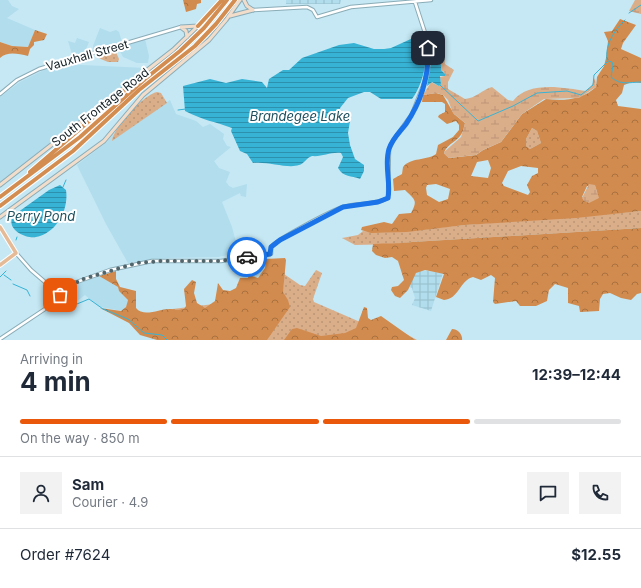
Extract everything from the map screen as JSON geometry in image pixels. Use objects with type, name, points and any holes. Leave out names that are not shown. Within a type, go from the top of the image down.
[{"type":"highway","points":[[198,26],[222,0]]},
{"type":"highway","points":[[0,197],[84,134],[145,79],[187,46],[206,26],[227,0]]},
{"type":"highway","points":[[0,206],[73,151],[139,90],[195,46],[214,27],[235,0]]},
{"type":"highway","points":[[22,181],[30,172],[124,91],[130,84]]},
{"type":"main road","points":[[0,217],[104,141],[145,94],[198,50],[228,17],[240,0]]},
{"type":"main road","points":[[244,0],[247,6],[253,10]]},
{"type":"main road","points":[[228,17],[253,10]]},
{"type":"main road","points":[[181,27],[198,26]]},
{"type":"main road","name":"South Frontage Road","points":[[0,185],[130,84],[187,38],[198,26]]},
{"type":"main road","points":[[181,27],[186,30],[187,38]]},
{"type":"main road","points":[[0,227],[16,253],[0,265]]},
{"type":"main road","points":[[0,261],[5,260]]},
{"type":"street","points":[[253,10],[307,7],[312,10],[317,17],[351,7],[430,0]]},
{"type":"street","points":[[0,339],[51,305],[60,295],[80,280],[137,263],[161,261],[229,261],[270,254],[271,247],[280,240],[335,211],[351,205],[378,202],[388,198],[388,149],[412,114],[428,70],[428,39],[415,2]]},
{"type":"street","name":"Vauxhall Street","points":[[0,94],[28,74],[39,69],[71,61],[75,57],[181,27]]},
{"type":"street","points":[[16,253],[31,270],[60,295]]},
{"type":"shaded area","points":[[0,0],[8,0],[12,6],[19,9],[7,18],[35,30],[28,47],[12,46],[0,42]]},
{"type":"shaded area","points":[[286,0],[341,0],[340,4],[286,4]]},
{"type":"shaded area","points":[[100,28],[110,32],[116,30],[119,32],[122,42],[93,50],[93,46]]},
{"type":"shaded area","points":[[77,38],[89,42],[84,54],[73,57],[68,41],[75,43]]},
{"type":"shaded area","points":[[145,39],[149,56],[148,63],[137,63],[123,57],[120,51],[121,47]]},
{"type":"shaded area","points":[[81,65],[146,68],[0,182],[0,97],[20,82],[44,70],[61,66]]},
{"type":"shaded area","points":[[170,100],[176,114],[196,121],[203,127],[210,124],[224,134],[223,139],[227,146],[231,147],[214,161],[219,168],[230,172],[226,182],[229,186],[233,188],[247,184],[246,197],[241,196],[240,193],[222,202],[232,227],[238,250],[233,254],[218,257],[168,258],[128,263],[106,224],[77,165],[107,142],[114,133],[112,140]]},
{"type":"shaded area","points":[[420,270],[443,273],[431,311],[412,305],[415,298],[412,288],[409,287],[413,276]]},
{"type":"shaded area","points":[[99,276],[118,287],[119,291],[128,300],[123,311],[100,307],[85,295],[73,304],[66,296],[66,294],[75,285]]},
{"type":"green space","points":[[183,0],[201,0],[201,3],[197,4],[196,9],[186,12]]},
{"type":"green space","points":[[635,0],[641,0],[641,14],[629,11]]},
{"type":"green space","points":[[620,19],[636,25],[623,43],[621,49],[641,58],[641,83],[632,82],[624,85],[622,93],[616,100],[618,106],[641,109],[641,211],[576,218],[465,225],[407,232],[371,233],[361,230],[362,227],[384,222],[392,224],[399,214],[411,213],[415,203],[414,200],[405,190],[394,191],[393,179],[402,174],[403,167],[406,164],[414,160],[428,158],[436,154],[438,145],[453,137],[459,130],[459,125],[456,121],[447,124],[438,117],[445,112],[445,104],[442,102],[422,102],[423,95],[436,93],[443,95],[454,114],[465,123],[464,129],[459,138],[446,149],[444,153],[449,158],[476,155],[483,150],[501,142],[522,114],[546,99],[572,99],[585,95],[596,87],[597,77],[604,66],[606,58],[608,41],[604,32],[612,31]],"holes":[[[532,128],[537,131],[541,143],[530,149],[526,146],[526,139]],[[488,160],[491,168],[488,178],[471,176],[477,162]],[[521,166],[538,168],[538,173],[532,176],[527,185],[530,192],[528,195],[504,186],[502,183],[508,171]],[[436,184],[450,189],[448,199],[439,202],[427,195],[427,185]],[[587,186],[595,186],[598,195],[582,197]]]},
{"type":"green space","points":[[35,30],[47,34],[44,40],[34,42],[28,56],[6,54],[0,58],[0,42],[12,46],[28,47]]},
{"type":"green space","points":[[112,49],[115,50],[119,59],[118,62],[108,62],[96,57],[100,53]]},
{"type":"green space","points":[[441,56],[444,57],[445,64],[454,70],[448,82],[448,89],[465,99],[492,87],[508,100],[513,101],[520,94],[537,88],[557,87],[586,91],[592,85],[595,78],[596,87],[579,98],[544,99],[522,114],[501,142],[483,150],[476,155],[449,158],[444,152],[461,137],[465,123],[453,113],[448,100],[443,95],[437,93],[423,95],[431,82],[439,86],[441,83],[440,77],[445,76],[444,72],[441,70],[441,66],[436,61],[432,62],[432,58]]},
{"type":"green space","points":[[157,92],[161,93],[167,103],[112,141],[118,128],[130,112],[151,94]]},
{"type":"green space","points":[[532,128],[537,131],[541,143],[530,149],[526,146],[526,139]]},
{"type":"green space","points":[[589,184],[595,185],[599,198],[589,203],[584,201],[582,198]]},
{"type":"green space","points":[[641,211],[641,228],[397,244],[355,245],[342,238],[358,235],[363,231],[401,232],[465,225]]},
{"type":"green space","points":[[641,228],[641,293],[637,294],[631,300],[621,298],[610,293],[603,294],[600,299],[599,311],[580,312],[579,306],[568,303],[568,288],[555,284],[549,290],[547,301],[536,306],[520,306],[516,301],[495,304],[493,302],[495,278],[491,275],[481,280],[473,277],[469,279],[453,296],[444,300],[436,297],[444,274],[425,270],[416,273],[408,290],[400,298],[395,296],[391,290],[392,287],[398,286],[404,280],[398,261],[392,257],[385,258],[376,255],[372,251],[373,244]]},
{"type":"green space","points":[[285,258],[283,292],[290,307],[267,340],[157,340],[140,335],[129,323],[100,308],[121,311],[126,307],[128,300],[119,291],[118,287],[99,276],[116,271],[116,279],[120,287],[136,291],[136,308],[139,311],[148,312],[167,309],[184,309],[186,306],[184,289],[192,280],[196,282],[194,293],[197,303],[205,308],[215,301],[218,283],[223,290],[230,291],[236,288],[240,278],[248,278],[250,262],[253,263],[252,276],[258,278],[265,268],[266,259]]},
{"type":"green space","points":[[316,270],[322,273],[313,299],[314,302],[374,328],[399,330],[417,340],[164,340],[164,310],[214,304],[283,289],[284,274],[300,285],[305,286]]},
{"type":"green space","points":[[364,307],[367,308],[368,318],[371,320],[381,316],[415,340],[284,340],[292,329],[297,328],[321,336],[345,333],[356,328]]},
{"type":"green space","points":[[452,329],[460,333],[462,340],[446,340]]},
{"type":"water","name":"Brandegee Lake","points":[[413,38],[420,42],[424,49],[425,66],[420,85],[412,99],[381,99],[370,92],[364,92],[348,98],[340,108],[341,113],[350,121],[348,133],[355,159],[364,165],[364,171],[360,179],[345,175],[340,171],[338,168],[343,157],[341,153],[312,156],[301,164],[294,166],[253,163],[247,154],[240,151],[231,131],[232,128],[203,119],[185,111],[183,86],[210,79],[226,83],[242,79],[262,82],[267,88],[269,79],[283,70],[289,70],[302,58],[339,45],[354,43],[374,49],[384,49],[391,48]]},
{"type":"water","points":[[439,61],[441,70],[445,76],[440,76],[441,84],[439,86],[432,82],[427,86],[431,62]]},
{"type":"water","name":"Perry Pond","points":[[60,185],[66,190],[66,205],[56,225],[50,231],[36,237],[27,236],[17,232],[12,224],[14,215],[49,190]]},
{"type":"waterway","points":[[629,13],[641,5]]},
{"type":"waterway","points":[[607,60],[607,49],[611,38],[625,20]]},
{"type":"waterway","points":[[440,85],[478,121],[513,106],[537,93],[567,91],[581,95],[593,85],[594,75],[608,61],[612,62],[613,66],[611,77],[618,82],[641,82]]},
{"type":"waterway","points":[[178,110],[186,109]]},
{"type":"waterway","points":[[63,187],[66,180]]},
{"type":"waterway","points":[[0,277],[6,271]]},
{"type":"waterway","points":[[4,275],[11,280]]},
{"type":"waterway","points":[[13,284],[27,290],[30,296]]},
{"type":"waterway","points":[[77,304],[89,299],[103,309],[128,319],[144,333],[162,335],[167,340]]},
{"type":"way so far","points":[[60,295],[80,280],[137,263],[152,261],[229,261],[247,257]]},
{"type":"route","points":[[247,257],[270,254],[272,245],[293,232],[343,207],[378,202],[388,198],[388,149],[412,114],[428,70],[428,48]]}]
